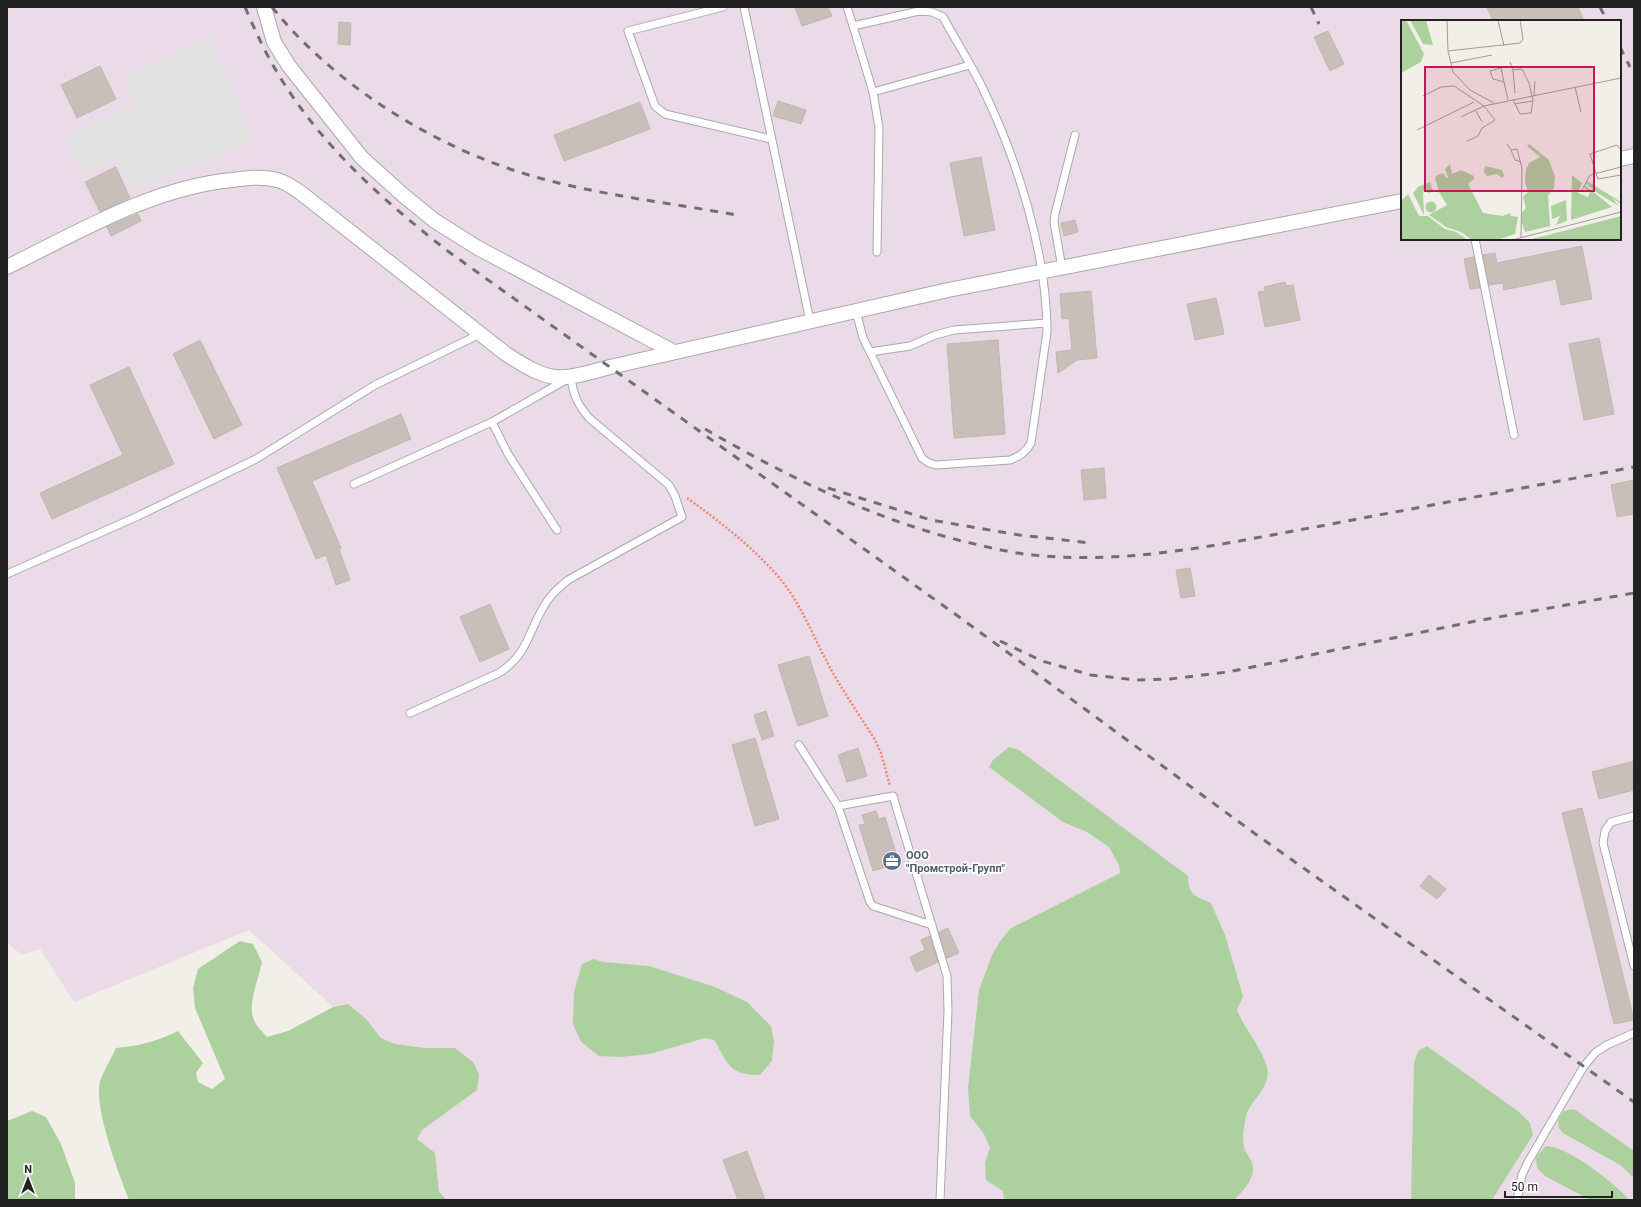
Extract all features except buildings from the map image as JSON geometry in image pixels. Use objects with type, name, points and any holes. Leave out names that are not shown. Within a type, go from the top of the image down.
[{"type":"street","points":[[264,7],[274,42],[289,66],[362,158],[403,195],[435,221],[478,248],[674,352]]},
{"type":"street","points":[[1621,159],[1634,156]]},
{"type":"street","points":[[7,267],[131,207],[159,196],[210,182],[241,179],[271,179],[290,185],[302,193],[480,334],[528,368],[553,378],[571,377],[948,290],[1401,202]]},
{"type":"lane","points":[[723,7],[628,30],[656,106],[665,114],[772,139]]},
{"type":"lane","points":[[744,7],[810,322]]},
{"type":"lane","points":[[847,7],[854,26],[872,92],[879,128],[878,252]]},
{"type":"lane","points":[[854,26],[919,11],[932,12],[943,17],[983,89],[1012,162],[1036,238],[1042,272],[1047,323],[1031,443],[1023,453],[1010,460],[936,465],[928,463],[922,458],[870,352],[861,330],[856,311]]},
{"type":"lane","points":[[872,92],[970,65]]},
{"type":"lane","points":[[1062,268],[1054,218],[1075,135]]},
{"type":"lane","points":[[1475,240],[1514,435]]},
{"type":"lane","points":[[870,352],[910,346],[935,335],[954,330],[1047,323]]},
{"type":"lane","points":[[7,574],[136,517],[256,459],[375,385],[480,334]]},
{"type":"lane","points":[[354,484],[492,422],[571,377],[573,394],[578,406],[589,418],[669,485],[676,496],[682,517],[568,580],[547,600],[520,655],[511,666],[499,673],[410,713]]},
{"type":"lane","points":[[492,422],[508,454],[557,530]]},
{"type":"lane","points":[[799,745],[838,806],[870,902],[873,906],[932,925]]},
{"type":"lane","points":[[838,806],[893,796],[947,976],[948,989],[940,1200]]},
{"type":"lane","points":[[1634,816],[1611,822],[1605,831],[1603,843],[1634,966]]},
{"type":"lane","points":[[1517,1200],[1522,1175],[1528,1162],[1575,1078],[1596,1052],[1607,1045],[1634,1033]]},
{"type":"path","points":[[669,485],[729,529],[772,569],[788,590],[798,605],[831,668],[875,740],[881,753],[893,796]]},
{"type":"shaded area","points":[[7,7],[1634,7],[1634,1200],[447,1200],[439,1192],[437,1178],[417,1139],[421,1130],[453,1108],[454,1048],[426,1048],[395,1044],[381,1038],[366,1019],[348,1004],[333,1007],[249,930],[74,1002],[40,949],[22,955],[7,943]]},
{"type":"shaded area","points":[[210,37],[254,141],[133,191],[116,160],[83,175],[66,138],[135,104],[124,77]]},
{"type":"green space","points":[[1009,747],[1019,750],[1188,876],[1191,891],[1197,896],[1211,903],[1225,935],[1243,996],[1237,1010],[1261,1052],[1268,1074],[1264,1087],[1246,1116],[1244,1128],[1244,1147],[1251,1161],[1253,1173],[1248,1183],[1234,1200],[1004,1200],[1003,1191],[986,1180],[985,1163],[990,1148],[984,1134],[970,1116],[968,1088],[979,990],[992,955],[1001,940],[1011,928],[1120,873],[1119,865],[1109,847],[1087,832],[1063,822],[989,767],[993,760]]},
{"type":"green space","points":[[240,941],[253,944],[262,962],[254,991],[252,1013],[256,1024],[267,1037],[288,1031],[333,1007],[348,1004],[366,1019],[381,1038],[395,1044],[426,1048],[455,1048],[473,1062],[479,1074],[477,1090],[422,1130],[417,1139],[435,1153],[439,1192],[447,1200],[129,1200],[103,1123],[99,1093],[100,1081],[116,1048],[133,1046],[163,1038],[178,1031],[203,1063],[196,1073],[198,1082],[212,1089],[225,1079],[195,1008],[193,988],[198,969]]},
{"type":"green space","points":[[594,959],[603,962],[649,966],[715,987],[747,1002],[771,1026],[774,1041],[772,1061],[760,1075],[741,1073],[735,1070],[727,1062],[714,1040],[705,1038],[650,1054],[620,1057],[599,1056],[581,1042],[573,1024],[574,992],[582,964]]},
{"type":"green space","points":[[1427,1046],[1519,1112],[1530,1123],[1533,1135],[1492,1200],[1411,1200],[1414,1063],[1418,1051]]},
{"type":"green space","points":[[1574,1109],[1634,1151],[1634,1178],[1620,1165],[1563,1133],[1559,1128],[1558,1120],[1564,1111]]},
{"type":"green space","points":[[32,1111],[46,1117],[61,1144],[75,1183],[75,1200],[7,1200],[7,1121]]},
{"type":"green space","points":[[1546,1146],[1566,1152],[1578,1159],[1602,1175],[1629,1200],[1590,1200],[1545,1176],[1537,1168],[1536,1157]]},
{"type":"railway","points":[[245,7],[274,67],[310,120],[352,168],[399,212],[449,252],[962,619],[1254,833],[1634,1102]]},
{"type":"railway","points":[[272,7],[297,36],[326,63],[357,88],[390,111],[424,131],[460,149],[496,164],[557,183],[608,194],[737,215]]},
{"type":"railway","points":[[1311,7],[1319,24]]},
{"type":"railway","points":[[1600,7],[1606,20]]},
{"type":"railway","points":[[1621,49],[1630,67]]},
{"type":"railway","points":[[705,429],[768,464],[832,495],[864,509],[931,533],[999,550],[1024,554],[1069,557],[1139,555],[1210,546],[1634,467]]},
{"type":"railway","points":[[828,488],[931,520],[1019,535],[1091,543]]},
{"type":"railway","points":[[1000,641],[1042,661],[1091,675],[1136,680],[1170,679],[1228,672],[1476,621],[1634,593]]},
{"type":"place","name":"ООО \"Промстрой-Групп\"","points":[[892,861]]}]
